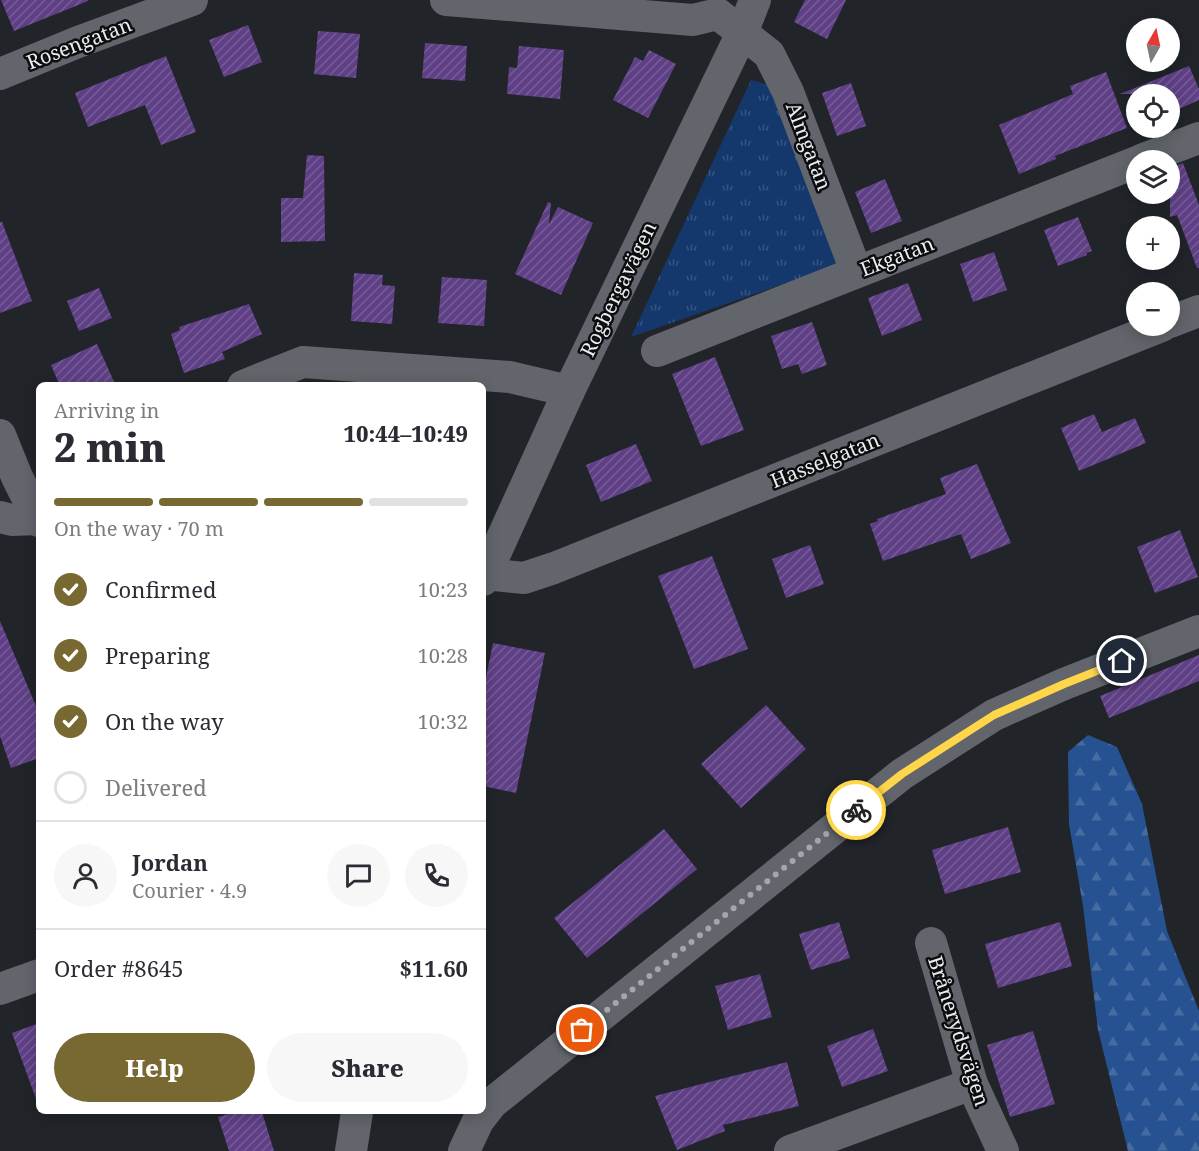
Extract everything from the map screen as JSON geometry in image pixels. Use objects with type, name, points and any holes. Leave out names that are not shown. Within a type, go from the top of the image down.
[{"type":"street","name":"Rosengatan","points":[[0,74],[78,42],[192,0]]},
{"type":"street","points":[[446,0],[693,20],[721,16]]},
{"type":"street","name":"Rogbergavägen","points":[[486,573],[569,391],[721,16],[755,0]]},
{"type":"street","name":"Almgatan","points":[[721,16],[769,54],[788,92],[856,271]]},
{"type":"street","name":"Ekgatan","points":[[1168,150],[1199,138]]},
{"type":"street","name":"Ekgatan","points":[[657,351],[1126,166]]},
{"type":"street","points":[[1180,318],[1199,310]]},
{"type":"street","name":"Hasselgatan","points":[[486,577],[524,578],[554,568],[1137,336]]},
{"type":"street","points":[[253,382],[303,362],[510,377],[569,391]]},
{"type":"street","points":[[0,435],[36,515]]},
{"type":"street","points":[[0,517],[12,520],[36,520]]},
{"type":"street","points":[[486,1111],[492,1103],[902,774],[994,715],[1064,684],[1199,631]]},
{"type":"street","name":"Brånerydsvägen","points":[[932,943],[972,1084],[1003,1151]]},
{"type":"street","points":[[0,989],[36,976]]},
{"type":"street","points":[[790,1151],[972,1084]]},
{"type":"street","points":[[351,1151],[357,1114]]},
{"type":"street","points":[[464,1151],[483,1114]]},
{"type":"green space","points":[[751,80],[769,85],[839,259],[835,266],[631,337]]},
{"type":"green space","points":[[1088,735],[1117,747],[1142,804],[1167,931],[1199,1011],[1199,1151],[1128,1151],[1098,1030],[1083,906],[1069,824],[1068,752]]},
{"type":"building","points":[[1,0],[88,0],[88,1],[14,31]]},
{"type":"building","points":[[805,0],[846,0],[827,39],[794,22]]},
{"type":"building","points":[[248,25],[262,62],[224,77],[209,40]]},
{"type":"building","points":[[318,31],[360,34],[356,78],[314,74]]},
{"type":"building","points":[[425,43],[467,46],[465,81],[422,78]]},
{"type":"building","points":[[519,46],[564,50],[560,99],[507,94],[509,67],[517,68]]},
{"type":"building","points":[[649,50],[676,64],[648,118],[613,100],[635,57],[643,61]]},
{"type":"building","points":[[166,56],[196,132],[161,145],[145,105],[88,127],[75,93]]},
{"type":"building","points":[[1189,66],[1199,89],[1199,100],[1180,109],[1180,84],[1145,84],[1174,72],[1180,72],[1180,70]]},
{"type":"building","points":[[1106,72],[1126,128],[1055,156],[1056,159],[1019,174],[999,125],[1073,94],[1070,86]]},
{"type":"building","points":[[851,83],[866,126],[837,136],[822,93]]},
{"type":"building","points":[[307,155],[324,156],[325,241],[281,242],[281,198],[303,198]]},
{"type":"building","points":[[1183,163],[1199,205],[1199,268],[1197,268],[1180,223],[1180,216],[1170,216],[1170,204],[1180,204],[1180,164]]},
{"type":"building","points":[[885,179],[902,221],[871,233],[855,192]]},
{"type":"building","points":[[548,202],[551,203],[549,224],[558,207],[593,223],[561,295],[515,274]]},
{"type":"building","points":[[1078,217],[1092,251],[1058,266],[1044,230]]},
{"type":"building","points":[[0,222],[2,222],[32,301],[0,313]]},
{"type":"building","points":[[994,252],[1007,290],[973,302],[960,264]]},
{"type":"building","points":[[354,273],[383,275],[382,285],[395,286],[392,324],[351,321]]},
{"type":"building","points":[[442,277],[487,280],[484,326],[438,323]]},
{"type":"building","points":[[908,283],[922,320],[882,336],[868,298]]},
{"type":"building","points":[[99,288],[112,318],[79,331],[67,301]]},
{"type":"building","points":[[249,304],[262,334],[222,352],[225,359],[184,373],[171,334],[180,330],[179,327]]},
{"type":"building","points":[[812,322],[827,365],[802,374],[798,364],[782,369],[771,336]]},
{"type":"building","points":[[97,344],[114,382],[58,382],[51,365]]},
{"type":"building","points":[[715,357],[744,430],[701,446],[672,374]]},
{"type":"building","points":[[1094,414],[1102,432],[1135,418],[1146,443],[1079,471],[1061,428]]},
{"type":"building","points":[[636,444],[652,481],[601,502],[586,465]]},
{"type":"building","points":[[977,464],[1011,543],[971,559],[961,534],[883,561],[870,524],[878,521],[877,519],[946,494],[940,478]]},
{"type":"building","points":[[1180,530],[1198,577],[1155,593],[1137,547]]},
{"type":"building","points":[[810,545],[824,584],[786,598],[772,559]]},
{"type":"building","points":[[712,556],[748,649],[694,669],[658,576]]},
{"type":"building","points":[[0,621],[36,706],[36,759],[11,768],[0,736]]},
{"type":"building","points":[[493,643],[545,653],[516,793],[486,787],[486,677]]},
{"type":"building","points":[[1199,655],[1199,681],[1109,718],[1100,696]]},
{"type":"building","points":[[766,705],[806,749],[741,808],[701,764]]},
{"type":"building","points":[[1008,827],[1021,872],[945,894],[932,850]]},
{"type":"building","points":[[664,829],[697,869],[587,958],[554,918]]},
{"type":"building","points":[[839,922],[850,958],[811,970],[799,934]]},
{"type":"building","points":[[1060,922],[1072,966],[998,988],[985,944]]},
{"type":"building","points":[[760,974],[772,1017],[728,1030],[715,986]]},
{"type":"building","points":[[36,1024],[36,1099],[12,1033]]},
{"type":"building","points":[[873,1029],[888,1071],[842,1087],[827,1046]]},
{"type":"building","points":[[1033,1031],[1055,1104],[1010,1117],[987,1045]]},
{"type":"building","points":[[787,1062],[799,1106],[723,1125],[725,1131],[677,1150],[655,1096]]},
{"type":"building","points":[[228,1114],[263,1114],[274,1151],[229,1151],[218,1117]]},
{"type":"way so far","points":[[582,1030],[856,810]]},
{"type":"route","points":[[856,810],[902,774],[994,715],[1122,661]]}]
